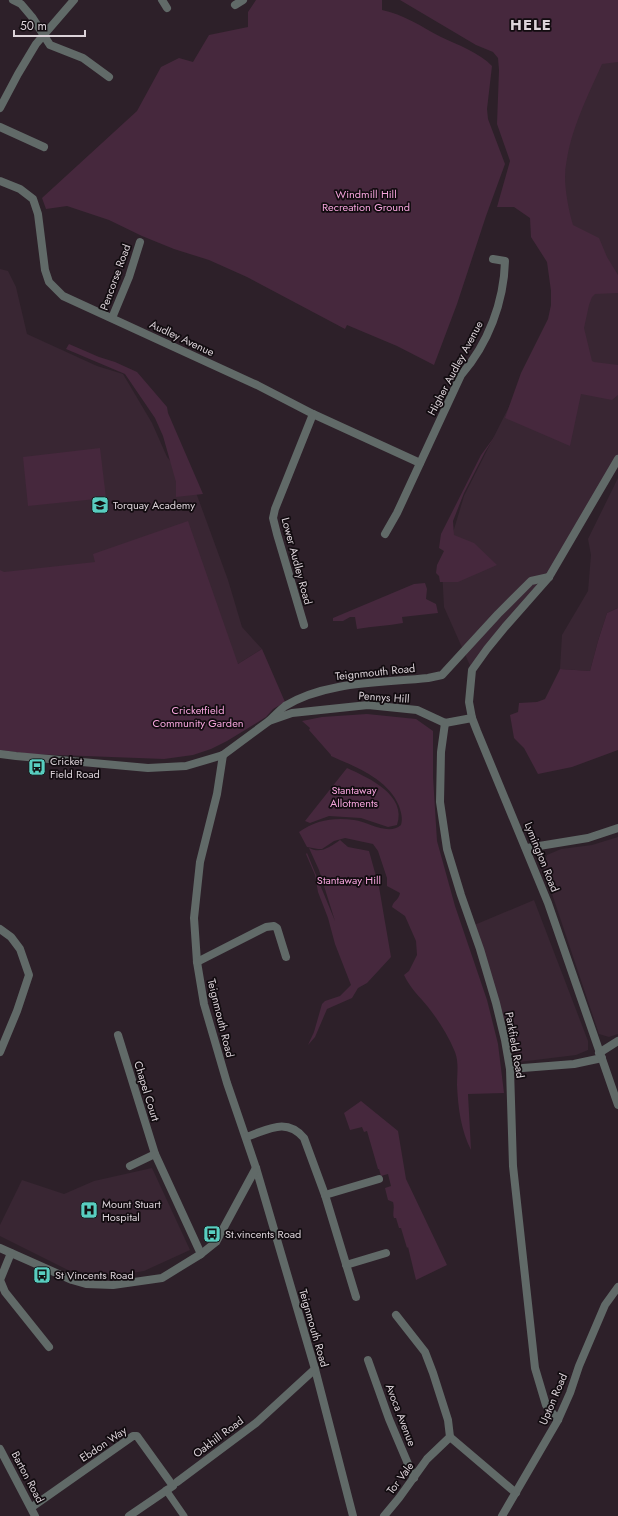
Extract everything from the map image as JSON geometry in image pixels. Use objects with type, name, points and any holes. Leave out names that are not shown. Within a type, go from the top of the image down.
[{"type":"street","points":[[13,0],[21,4],[32,17],[50,45],[83,58],[109,77]]},
{"type":"street","points":[[1,104],[43,35],[74,0]]},
{"type":"street","points":[[162,0],[167,8]]},
{"type":"street","points":[[235,5],[243,0]]},
{"type":"street","points":[[0,127],[44,146]]},
{"type":"street","name":"Audley Avenue","points":[[0,181],[20,189],[33,199],[38,214],[43,261],[49,282],[63,296],[257,385],[313,414],[420,463]]},
{"type":"street","name":"Pencorse Road","points":[[112,318],[129,277],[140,242]]},
{"type":"street","name":"Higher Audley Avenue","points":[[385,534],[397,513],[461,375],[473,361],[484,341],[497,309],[505,280],[505,261],[493,259]]},
{"type":"street","name":"Lower Audley Road","points":[[304,625],[285,564],[273,518],[275,509],[313,414]]},
{"type":"street","points":[[549,577],[618,459]]},
{"type":"street","name":"Lymington Road","points":[[549,577],[505,627],[472,670],[469,702],[472,718],[548,903],[618,1105]]},
{"type":"street","name":"Teignmouth Road","points":[[353,1516],[315,1370],[256,1168],[227,1083],[204,1004],[197,962],[194,918],[200,862],[217,794],[223,755],[269,721],[284,707],[297,700],[332,687],[442,676],[498,614],[531,581],[549,577]]},
{"type":"street","name":"Pennys Hill","points":[[269,721],[292,713],[368,705],[417,710],[445,723]]},
{"type":"street","points":[[445,723],[472,718]]},
{"type":"street","name":"Parkfield Road","points":[[445,723],[441,752],[440,802],[447,849],[460,895],[480,949],[496,1003],[510,1069],[513,1161],[535,1368],[546,1405],[558,1420]]},
{"type":"street","points":[[0,754],[148,768],[186,766],[223,755]]},
{"type":"street","points":[[526,848],[588,838],[618,828]]},
{"type":"street","points":[[197,962],[266,927],[271,926],[277,928],[286,956]]},
{"type":"street","points":[[0,930],[11,937],[20,949],[29,975],[19,1005],[0,1052]]},
{"type":"street","name":"Chapel Court","points":[[118,1036],[156,1154],[201,1254]]},
{"type":"street","points":[[510,1069],[574,1064],[600,1056],[618,1041]]},
{"type":"street","points":[[246,1137],[282,1126],[290,1127],[298,1131],[304,1138],[325,1195],[356,1297]]},
{"type":"street","points":[[130,1166],[156,1154]]},
{"type":"street","points":[[0,1248],[72,1280],[86,1284],[102,1285],[137,1283],[162,1278],[201,1254],[216,1242],[256,1168]]},
{"type":"street","points":[[325,1195],[379,1178]]},
{"type":"street","points":[[346,1265],[386,1252]]},
{"type":"street","points":[[11,1254],[0,1280],[5,1292],[49,1347]]},
{"type":"street","name":"Upton Road","points":[[502,1516],[558,1420],[570,1393],[578,1366],[605,1305],[618,1288]]},
{"type":"street","points":[[396,1315],[424,1352],[433,1373],[448,1420],[450,1436],[516,1493]]},
{"type":"street","name":"Avoca Avenue","points":[[368,1360],[389,1419],[414,1478]]},
{"type":"street","name":"Oakhill Road","points":[[129,1516],[172,1486],[256,1423],[315,1370]]},
{"type":"street","name":"Ebdon Way","points":[[32,1508],[133,1436],[137,1436],[172,1486]]},
{"type":"street","name":"Tor Vale","points":[[384,1516],[427,1460],[450,1436]]},
{"type":"street","name":"Barton Road","points":[[0,1449],[35,1516]]},
{"type":"street","points":[[172,1486],[184,1516]]},
{"type":"shaded area","points":[[618,27],[618,459],[549,577],[472,670],[444,607],[442,569],[464,496],[522,381],[557,299],[567,140],[600,58]]},
{"type":"shaded area","name":"Torquay Academy","points":[[0,269],[8,271],[16,287],[27,334],[97,366],[123,374],[152,423],[167,457],[194,487],[228,580],[242,627],[262,649],[238,664],[0,750]]},
{"type":"shaded area","points":[[618,478],[618,608],[607,613],[590,671],[560,669],[562,635],[588,591],[591,555],[588,539]]},
{"type":"shaded area","points":[[618,837],[618,1034],[609,1037],[599,1034],[543,867],[547,855],[561,849],[592,845]]},
{"type":"shaded area","points":[[534,900],[588,1041],[588,1050],[576,1055],[519,1062],[472,926]]},
{"type":"shaded area","name":"Mount Stuart Hospital","points":[[152,1168],[190,1250],[144,1271],[114,1276],[68,1270],[0,1236],[0,1225],[22,1180],[64,1194],[94,1181]]},
{"type":"green space","name":"Windmill Hill Recreation Ground","points":[[256,0],[382,0],[382,10],[405,18],[468,49],[492,66],[487,109],[488,119],[505,164],[457,304],[434,365],[397,346],[347,325],[345,329],[247,277],[209,260],[174,249],[109,220],[67,206],[46,209],[42,198],[137,111],[161,67],[179,58],[193,62],[209,35],[248,27],[248,12]]},
{"type":"green space","points":[[400,0],[618,0],[618,62],[602,64],[573,133],[569,147],[565,177],[573,225],[599,238],[607,257],[618,275],[618,293],[595,294],[592,297],[584,328],[592,361],[618,365],[618,395],[612,400],[581,394],[570,446],[505,418],[521,373],[548,319],[551,305],[551,291],[547,262],[531,237],[530,218],[514,207],[497,207],[510,161],[497,124],[498,58],[493,52],[476,45]]},
{"type":"green space","points":[[69,344],[137,372],[167,407],[168,413],[203,494],[176,497],[176,482],[163,436],[155,418],[125,374],[66,349]]},
{"type":"green space","points":[[495,436],[464,493],[453,521],[454,535],[474,543],[497,565],[458,582],[440,582],[439,576],[436,573],[437,565],[444,551],[439,548],[441,534],[481,455]]},
{"type":"green space","points":[[100,448],[106,498],[28,506],[23,457]]},
{"type":"green space","name":"Cricketfield Community Garden","points":[[188,521],[238,664],[262,649],[285,702],[273,709],[266,717],[227,741],[211,749],[193,755],[164,759],[32,754],[0,750],[0,570],[4,572],[95,562],[93,554]]},
{"type":"green space","points":[[425,583],[427,589],[426,599],[436,604],[438,613],[402,617],[403,623],[357,629],[355,617],[350,617],[343,621],[333,621],[333,618],[414,584]]},
{"type":"green space","points":[[618,608],[618,750],[572,767],[538,774],[524,748],[514,738],[510,715],[518,712],[519,703],[537,702],[545,699],[560,669],[590,671],[607,613]]},
{"type":"green space","points":[[367,714],[416,719],[433,731],[433,777],[437,841],[455,906],[487,1000],[498,1044],[504,1093],[468,1094],[471,1150],[462,1127],[459,1110],[455,1052],[440,1023],[406,980],[404,975],[409,971],[417,955],[416,941],[405,916],[392,907],[400,893],[387,886],[387,878],[378,851],[373,844],[345,838],[334,841],[322,849],[307,847],[299,832],[318,822],[332,819],[360,821],[384,829],[396,828],[401,825],[402,817],[399,806],[387,788],[370,775],[331,756],[309,730],[310,728],[302,721],[322,717]]},
{"type":"green space","name":"Stantaway Allotments","points":[[347,768],[366,777],[384,789],[391,796],[399,814],[397,825],[388,827],[361,818],[329,816],[310,823],[305,821]]},
{"type":"green space","name":"Stantaway Hill","points":[[340,840],[348,847],[369,851],[379,887],[391,957],[367,983],[358,988],[352,998],[327,1009],[315,1037],[308,1045],[314,1032],[322,1004],[325,1001],[340,996],[351,985],[335,944],[328,918],[318,892],[315,875],[306,854],[307,853],[335,921],[319,870],[309,848],[313,850],[325,849]]},
{"type":"green space","points":[[361,1101],[398,1131],[406,1179],[447,1265],[416,1280],[408,1247],[407,1248],[401,1228],[399,1228],[396,1218],[394,1218],[393,1202],[388,1200],[385,1188],[391,1186],[388,1174],[381,1176],[367,1131],[364,1132],[362,1127],[350,1130],[344,1113]]},
{"type":"place","name":"Torquay Academy","points":[[100,505]]},
{"type":"place","name":"Cricket Field Road","points":[[37,767]]},
{"type":"place","name":"Mount Stuart Hospital","points":[[89,1210]]},
{"type":"place","name":"St.vincents Road","points":[[212,1234]]},
{"type":"place","name":"St Vincents Road","points":[[42,1275]]},
{"type":"district","name":"HELE","points":[[531,25]]}]
